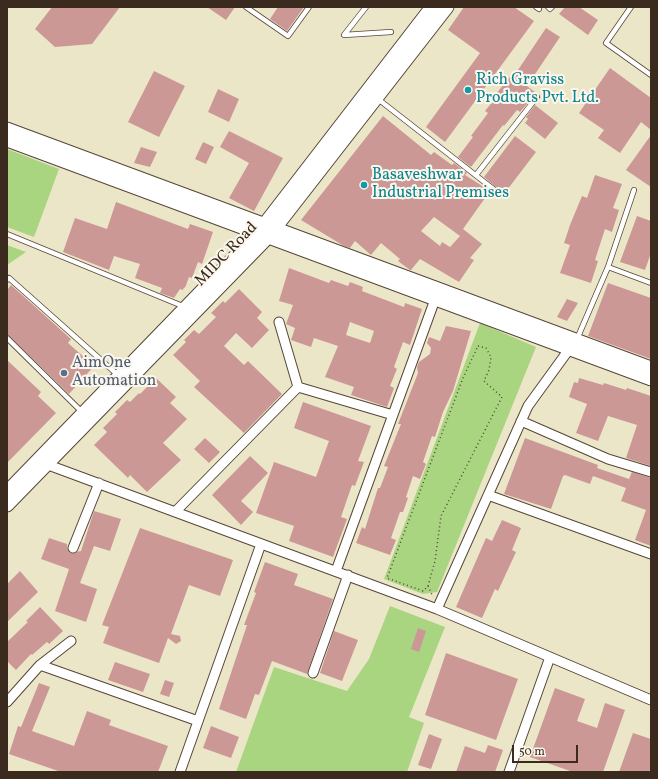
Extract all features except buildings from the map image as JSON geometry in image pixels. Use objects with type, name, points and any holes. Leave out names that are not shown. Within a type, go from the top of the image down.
[{"type":"main road","name":"MIDC Road","points":[[7,492],[42,462],[266,231],[373,95],[436,9]]},
{"type":"main road","points":[[7,129],[266,231]]},
{"type":"main road","points":[[7,140],[266,231],[573,344],[651,368]]},
{"type":"main road","name":"MIDC Road","points":[[7,505],[83,413],[184,307],[266,231]]},
{"type":"main road","points":[[573,344],[651,379]]},
{"type":"street","points":[[336,571],[437,294]]},
{"type":"street","points":[[279,322],[298,387]]},
{"type":"street","points":[[438,609],[528,406],[573,344]]},
{"type":"street","points":[[298,387],[393,415]]},
{"type":"street","points":[[175,512],[298,387]]},
{"type":"street","points":[[521,421],[608,458],[651,472]]},
{"type":"street","points":[[42,462],[438,609],[651,700]]},
{"type":"street","points":[[73,548],[99,483]]},
{"type":"street","points":[[488,495],[651,554]]},
{"type":"street","points":[[180,772],[261,544]]},
{"type":"street","points":[[313,673],[348,575]]},
{"type":"street","points":[[7,702],[40,665],[71,641]]},
{"type":"street","points":[[509,772],[550,657]]},
{"type":"street","points":[[40,665],[198,721]]},
{"type":"lane","points":[[246,7],[288,36],[309,7]]},
{"type":"lane","points":[[366,7],[344,35],[391,32]]},
{"type":"lane","points":[[548,7],[550,9],[552,7]]},
{"type":"lane","points":[[631,7],[606,42],[651,75]]},
{"type":"lane","points":[[373,95],[501,195]]},
{"type":"lane","points":[[476,175],[537,97]]},
{"type":"lane","points":[[573,344],[608,267],[634,190]]},
{"type":"lane","points":[[7,234],[184,307]]},
{"type":"lane","points":[[608,267],[651,283]]},
{"type":"lane","points":[[7,280],[9,278],[119,376]]},
{"type":"lane","points":[[7,338],[83,413]]},
{"type":"path","points":[[478,346],[486,348],[491,357],[489,370],[484,381],[502,397],[441,516],[434,561],[428,586],[423,591],[387,578],[463,378],[478,346]]},
{"type":"green space","points":[[7,149],[59,169],[34,237],[7,227]]},
{"type":"green space","points":[[7,245],[26,252],[7,265]]},
{"type":"green space","points":[[480,323],[536,347],[437,592],[423,594],[384,579]]},
{"type":"green space","points":[[390,606],[445,627],[409,717],[424,723],[407,772],[236,772],[274,667],[347,691],[369,659]]},
{"type":"place","name":"Rich Graviss Products Pvt. Ltd.","points":[[468,90]]},
{"type":"place","name":"Basaveshwar Industrial Premises","points":[[364,185]]},
{"type":"place","name":"AimOne Automation","points":[[64,373]]}]
